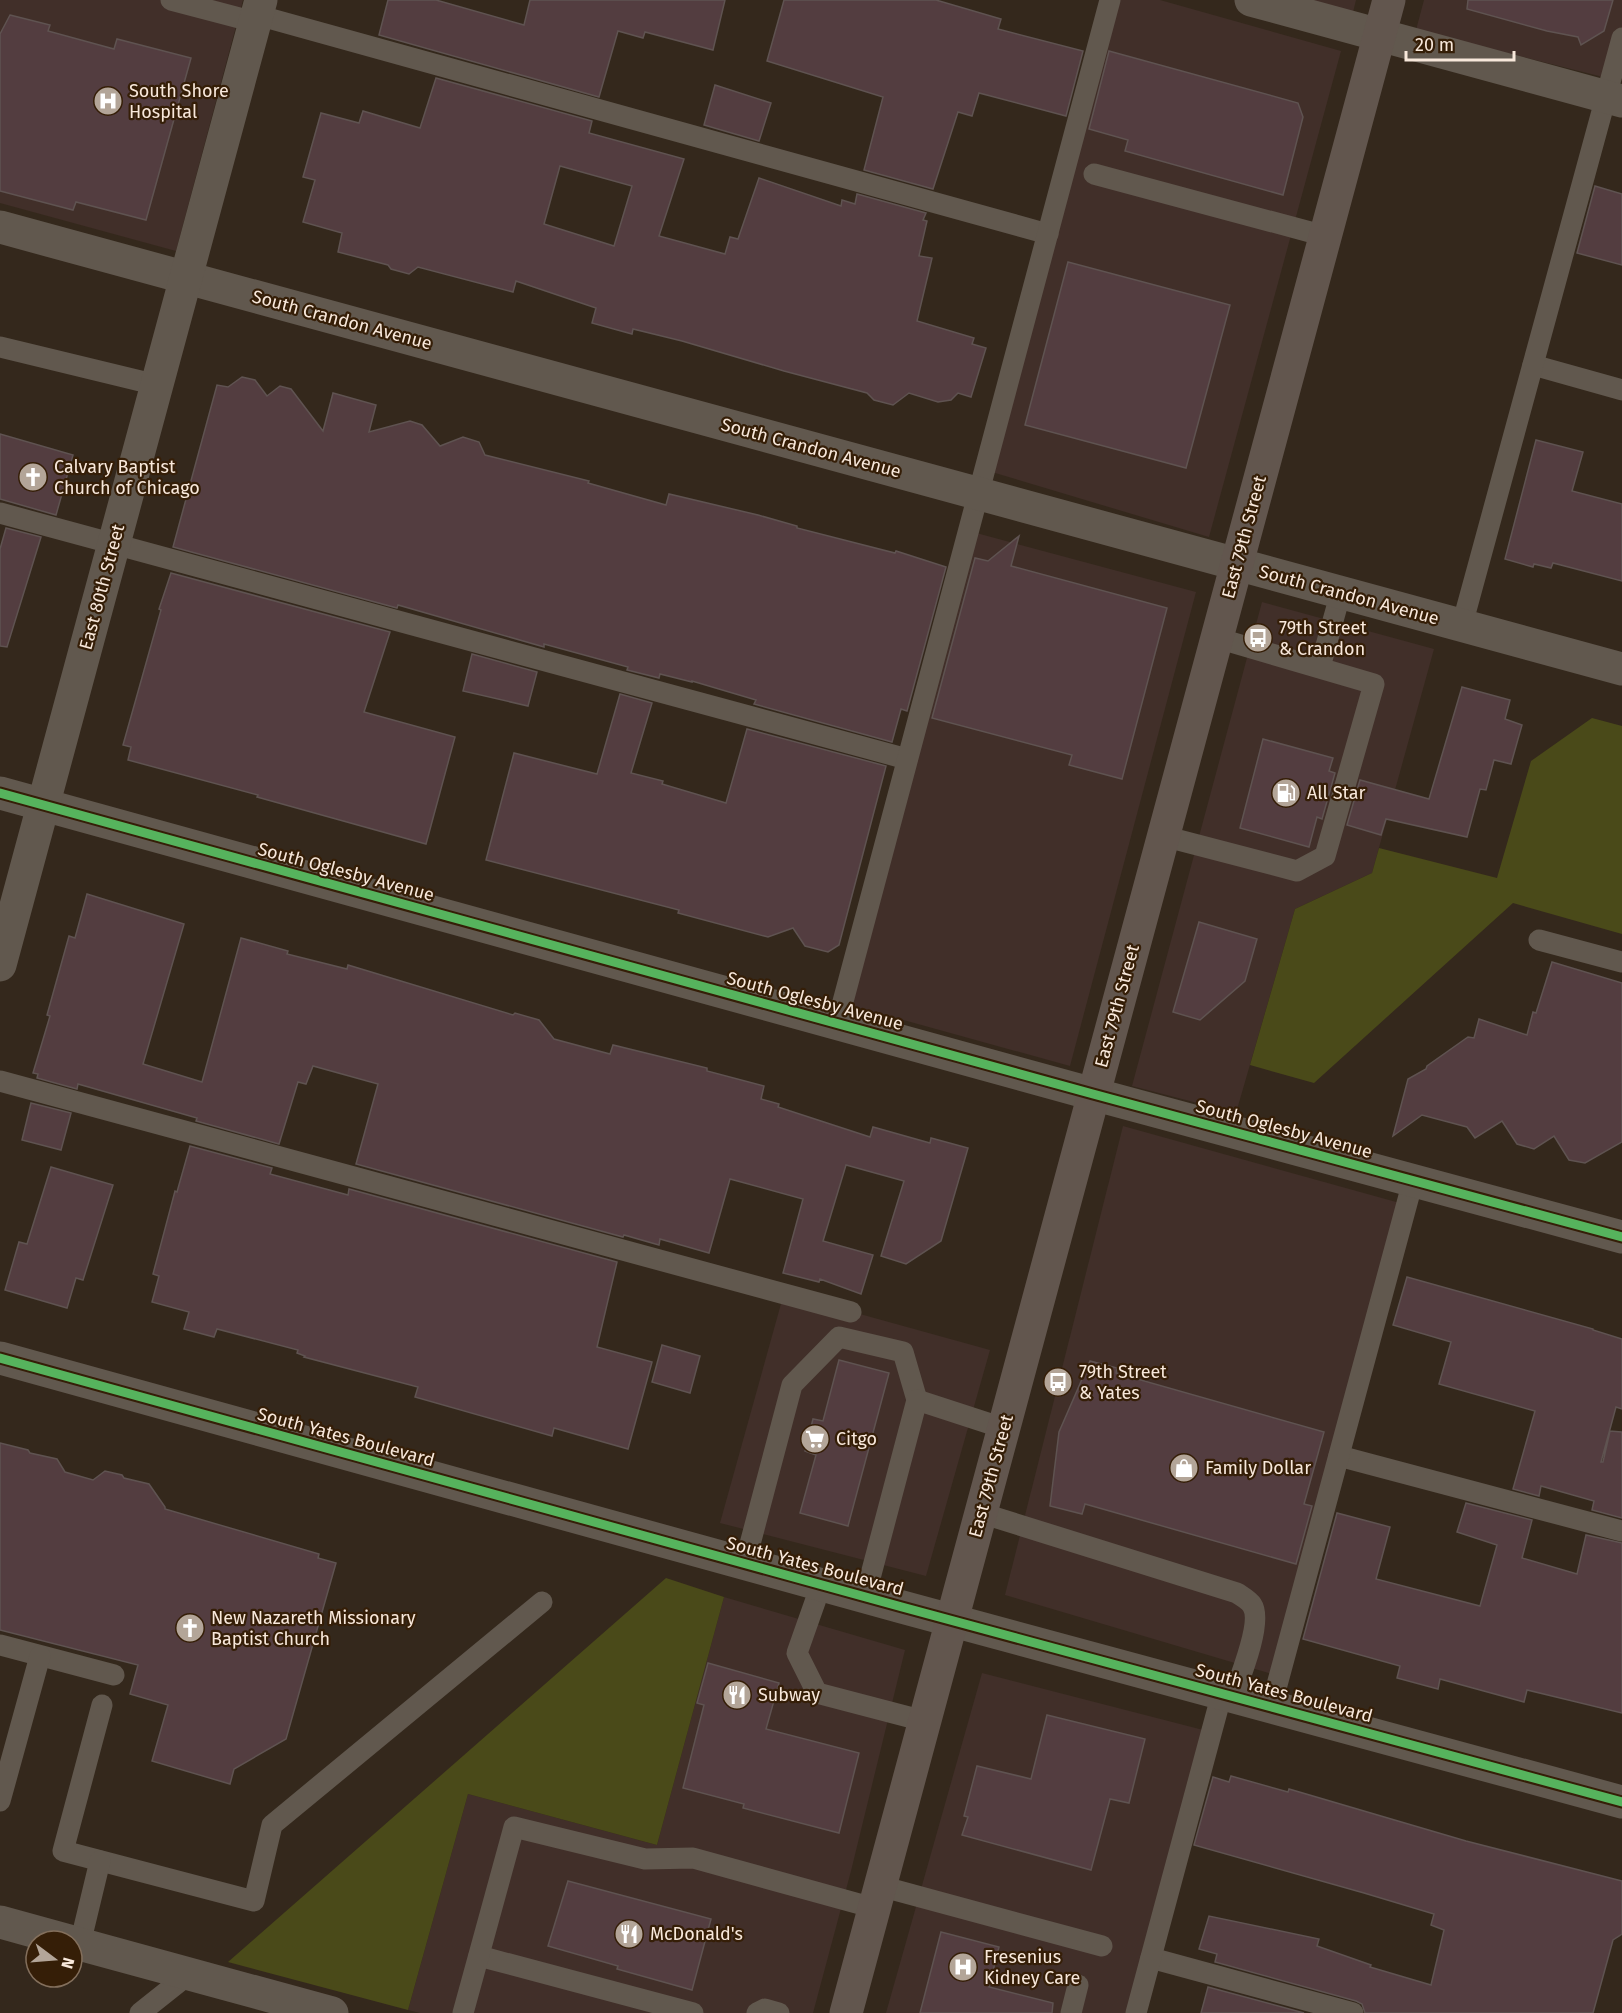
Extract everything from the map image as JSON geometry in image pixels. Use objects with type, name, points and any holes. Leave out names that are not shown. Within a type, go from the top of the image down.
[{"type":"main road","name":"East 79th Street","points":[[846,2013],[1389,0]]},
{"type":"street","points":[[1251,0],[1614,99]]},
{"type":"street","name":"East 80th Street","points":[[0,965],[257,12]]},
{"type":"street","name":"South Crandon Avenue","points":[[0,227],[1622,669]]},
{"type":"street","name":"South Oglesby Avenue","points":[[0,794],[1622,1237]]},
{"type":"street","name":"South Yates Boulevard","points":[[0,1358],[865,1597],[1622,1802]]},
{"type":"street","points":[[0,1922],[26,1929]]},
{"type":"street","points":[[84,1945],[332,2013]]},
{"type":"lane","points":[[171,0],[257,12],[1048,234]]},
{"type":"lane","points":[[837,1024],[1110,0]]},
{"type":"lane","points":[[1462,625],[1533,365],[1614,99],[1622,38]]},
{"type":"lane","points":[[1094,174],[1325,236]]},
{"type":"lane","points":[[0,346],[157,385]]},
{"type":"lane","points":[[1533,365],[1622,390]]},
{"type":"lane","points":[[0,513],[907,759]]},
{"type":"lane","points":[[1320,668],[1341,592]]},
{"type":"lane","points":[[1163,837],[1297,871],[1325,856],[1374,684],[1217,638]]},
{"type":"lane","points":[[1539,940],[1622,962]]},
{"type":"lane","points":[[0,1081],[851,1312]]},
{"type":"lane","points":[[1271,1707],[1413,1181]]},
{"type":"lane","points":[[745,1563],[792,1384],[839,1337],[903,1352],[917,1400],[865,1597]]},
{"type":"lane","points":[[917,1400],[1003,1428]]},
{"type":"lane","points":[[1339,1456],[1622,1531]]},
{"type":"lane","points":[[981,1513],[1237,1593],[1252,1604],[1256,1616],[1246,1661],[1227,1695],[1136,2013]]},
{"type":"lane","points":[[821,1584],[798,1653],[817,1693],[924,1721]]},
{"type":"lane","points":[[102,1705],[63,1851],[254,1901],[272,1825],[542,1602]]},
{"type":"lane","points":[[0,1645],[114,1675]]},
{"type":"lane","points":[[0,1801],[40,1656]]},
{"type":"lane","points":[[463,2013],[514,1827],[645,1859],[693,1858],[1102,1946]]},
{"type":"lane","points":[[77,1929],[100,1861]]},
{"type":"lane","points":[[479,1956],[693,2013]]},
{"type":"lane","points":[[1151,1958],[1353,2013]]},
{"type":"lane","points":[[140,2013],[189,1974]]},
{"type":"lane","points":[[1071,2013],[1078,1985]]},
{"type":"lane","points":[[757,2013],[765,2009],[779,2013]]},
{"type":"shaded area","name":"South Shore Hospital","points":[[0,0],[243,0],[176,251],[0,203]]},
{"type":"shaded area","points":[[1110,0],[1160,0],[1341,51],[1209,537],[985,470]]},
{"type":"shaded area","points":[[1310,0],[1356,0],[1353,12]]},
{"type":"shaded area","points":[[1424,0],[1622,0],[1622,38],[1611,79],[1416,30]]},
{"type":"shaded area","points":[[969,531],[1196,592],[1070,1066],[842,1003]]},
{"type":"shaded area","points":[[1262,602],[1434,649],[1372,873],[1295,909],[1236,1113],[1132,1086]]},
{"type":"shaded area","points":[[1592,718],[1622,726],[1622,934],[1513,903],[1314,1083],[1250,1065],[1295,909],[1372,873],[1379,848],[1497,878],[1531,761]]},
{"type":"shaded area","points":[[1123,1126],[1407,1205],[1279,1676],[1005,1595]]},
{"type":"shaded area","points":[[784,1293],[990,1350],[926,1576],[720,1523]]},
{"type":"shaded area","points":[[666,1578],[724,1597],[657,1845],[468,1794],[408,2010],[228,1962]]},
{"type":"shaded area","points":[[724,1597],[905,1650],[851,1871],[813,2013],[420,2013],[408,2010],[468,1794],[657,1845]]},
{"type":"shaded area","points":[[982,1673],[1211,1732],[1136,2013],[886,2013]]},
{"type":"building","points":[[388,0],[436,0],[524,25],[530,0],[725,0],[713,50],[645,32],[643,38],[618,31],[599,97],[379,35]]},
{"type":"building","points":[[784,0],[936,0],[1001,19],[998,29],[1083,51],[1066,116],[979,93],[972,116],[958,112],[933,189],[864,170],[883,97],[767,61]]},
{"type":"building","points":[[1468,0],[1613,0],[1604,31],[1581,45],[1578,37],[1467,9]]},
{"type":"building","points":[[10,15],[50,25],[48,31],[114,49],[117,39],[191,58],[146,220],[76,202],[73,210],[0,191],[0,34]]},
{"type":"building","points":[[1109,51],[1298,103],[1303,117],[1283,195],[1125,151],[1128,140],[1089,129]]},
{"type":"building","points":[[436,78],[592,121],[589,133],[684,159],[659,236],[725,254],[730,237],[738,239],[759,178],[841,206],[842,200],[855,204],[857,194],[926,213],[923,220],[927,221],[919,256],[932,258],[917,321],[974,338],[972,344],[986,348],[971,397],[958,393],[951,400],[938,402],[909,393],[893,405],[874,400],[867,393],[682,341],[633,329],[632,334],[592,323],[596,308],[516,281],[513,292],[418,267],[409,274],[391,269],[388,265],[338,252],[342,233],[303,222],[315,180],[303,177],[321,113],[359,123],[363,111],[420,128]],"holes":[[[560,166],[632,186],[614,246],[544,224]]]},
{"type":"building","points":[[715,85],[771,103],[759,141],[704,125]]},
{"type":"building","points":[[1595,186],[1622,194],[1622,265],[1577,253]]},
{"type":"building","points":[[1068,262],[1230,305],[1186,468],[1025,425]]},
{"type":"building","points":[[242,377],[255,380],[267,396],[280,386],[291,389],[323,431],[333,393],[376,405],[369,432],[410,421],[422,425],[440,446],[463,437],[479,442],[485,455],[589,481],[588,483],[666,505],[669,494],[758,515],[797,526],[797,528],[895,553],[896,551],[946,567],[907,711],[901,709],[892,742],[754,704],[756,700],[692,681],[660,674],[659,678],[627,670],[628,667],[544,644],[544,647],[398,605],[397,608],[173,547],[217,385],[228,387]]},
{"type":"building","name":"Calvary Baptist Church of Chicago","points":[[0,434],[73,455],[56,515],[0,499]]},
{"type":"building","points":[[1536,440],[1583,452],[1572,491],[1622,504],[1622,581],[1553,563],[1551,568],[1534,564],[1533,567],[1505,559]]},
{"type":"building","points":[[6,528],[41,537],[7,647],[0,646],[0,549]]},
{"type":"building","points":[[1019,536],[1011,566],[1167,608],[1122,779],[1069,765],[1072,755],[932,718],[975,558],[988,561]]},
{"type":"building","points":[[171,573],[390,632],[364,712],[455,737],[426,844],[128,760],[131,747],[123,745],[161,610],[159,609]]},
{"type":"building","points":[[472,654],[537,672],[528,706],[463,691]]},
{"type":"building","points":[[1462,687],[1510,700],[1505,719],[1522,725],[1511,764],[1494,760],[1486,790],[1480,789],[1467,837],[1386,819],[1381,835],[1347,825],[1360,780],[1429,799]]},
{"type":"building","points":[[620,694],[652,703],[631,773],[663,781],[662,784],[726,803],[747,729],[886,766],[839,945],[828,952],[805,946],[793,928],[768,937],[678,913],[679,910],[486,860],[514,753],[597,774]]},
{"type":"building","name":"All Star","points":[[1263,739],[1333,758],[1329,771],[1335,773],[1322,819],[1317,817],[1309,847],[1240,828]]},
{"type":"building","points":[[87,894],[184,924],[143,1064],[202,1082],[241,938],[288,951],[287,954],[347,969],[348,965],[513,1015],[515,1013],[539,1020],[554,1039],[610,1054],[613,1045],[707,1068],[707,1071],[764,1086],[761,1099],[779,1104],[778,1107],[870,1137],[873,1127],[930,1143],[931,1138],[968,1148],[941,1241],[906,1264],[881,1256],[904,1181],[846,1165],[823,1241],[873,1255],[861,1294],[820,1279],[819,1282],[783,1273],[803,1199],[730,1179],[709,1253],[660,1239],[659,1245],[624,1235],[623,1237],[356,1164],[378,1084],[313,1066],[306,1084],[298,1082],[279,1144],[78,1084],[77,1089],[37,1078],[38,1074],[33,1073],[50,1016],[47,1015],[69,936],[75,938]]},
{"type":"building","points":[[1199,922],[1257,939],[1245,981],[1200,1020],[1173,1012]]},
{"type":"building","points":[[1552,962],[1622,983],[1622,1142],[1585,1163],[1569,1160],[1554,1136],[1534,1149],[1517,1144],[1502,1121],[1475,1138],[1467,1127],[1422,1115],[1393,1136],[1408,1079],[1426,1069],[1468,1037],[1474,1038],[1479,1019],[1527,1035]]},
{"type":"building","points":[[31,1103],[71,1113],[61,1150],[22,1140]]},
{"type":"building","points":[[190,1146],[272,1168],[270,1174],[348,1195],[349,1189],[617,1262],[597,1347],[652,1362],[628,1449],[554,1428],[552,1436],[415,1397],[418,1387],[304,1357],[297,1353],[298,1350],[217,1329],[214,1337],[184,1329],[189,1312],[152,1302],[159,1276],[153,1274],[175,1191],[177,1192]]},
{"type":"building","points":[[51,1167],[113,1185],[83,1280],[76,1278],[67,1308],[5,1290],[19,1242],[27,1244]]},
{"type":"building","points":[[1407,1277],[1622,1339],[1622,1409],[1616,1407],[1601,1462],[1603,1462],[1610,1431],[1622,1432],[1622,1518],[1592,1510],[1594,1501],[1541,1486],[1539,1496],[1513,1489],[1535,1411],[1439,1384],[1451,1342],[1393,1325]]},
{"type":"building","points":[[662,1345],[700,1356],[690,1393],[652,1382]]},
{"type":"building","name":"Citgo","points":[[839,1360],[889,1373],[848,1526],[800,1513],[816,1455],[805,1451],[813,1419],[823,1421]]},
{"type":"building","name":"Family Dollar","points":[[1090,1361],[1117,1368],[1116,1373],[1324,1432],[1304,1504],[1312,1506],[1296,1564],[1085,1504],[1082,1514],[1050,1506],[1059,1432]]},
{"type":"building","points":[[0,1443],[57,1459],[65,1472],[93,1480],[105,1471],[149,1484],[165,1509],[319,1554],[318,1558],[336,1563],[286,1739],[234,1769],[230,1784],[152,1761],[168,1705],[130,1694],[138,1665],[0,1630]]},
{"type":"building","points":[[1466,1503],[1532,1520],[1522,1558],[1577,1574],[1586,1535],[1622,1543],[1622,1713],[1527,1690],[1524,1702],[1440,1679],[1438,1689],[1397,1678],[1400,1666],[1303,1639],[1337,1513],[1390,1527],[1376,1579],[1480,1606],[1497,1545],[1457,1532]]},
{"type":"building","points":[[708,1663],[779,1683],[766,1729],[859,1753],[839,1833],[743,1808],[744,1804],[683,1788],[704,1705],[697,1703]]},
{"type":"building","points":[[1047,1715],[1145,1739],[1129,1803],[1110,1799],[1091,1870],[962,1835],[968,1817],[964,1816],[977,1766],[1031,1779]]},
{"type":"building","points":[[1231,1776],[1288,1792],[1289,1789],[1466,1841],[1622,1881],[1622,1934],[1613,1940],[1593,2013],[1365,2013],[1362,2004],[1356,2001],[1215,1962],[1217,1954],[1199,1949],[1209,1916],[1319,1939],[1317,1946],[1371,1965],[1370,1967],[1431,1985],[1444,1930],[1431,1925],[1434,1914],[1194,1845],[1213,1777],[1229,1782]]},
{"type":"building","name":"McDonald's","points":[[568,1881],[711,1919],[692,1990],[617,1969],[618,1966],[548,1946]]},
{"type":"building","name":"Fresenius Kidney Care","points":[[941,1932],[999,1947],[989,1987],[1053,2003],[1052,2013],[920,2013]]},
{"type":"building","points":[[1208,1987],[1304,2013],[1201,2013]]},
{"type":"cycle path","points":[[0,793],[1622,1237]]},
{"type":"cycle path","points":[[0,1358],[902,1607],[1622,1802]]},
{"type":"place","name":"South Shore Hospital","points":[[108,101]]},
{"type":"place","name":"Calvary Baptist Church of Chicago","points":[[33,477]]},
{"type":"place","name":"79th Street & Crandon","points":[[1258,638]]},
{"type":"place","name":"All Star","points":[[1286,793]]},
{"type":"place","name":"79th Street & Yates","points":[[1058,1382]]},
{"type":"place","name":"Citgo","points":[[815,1439]]},
{"type":"place","name":"Family Dollar","points":[[1184,1468]]},
{"type":"place","name":"New Nazareth Missionary Baptist Church","points":[[190,1628]]},
{"type":"place","name":"Subway","points":[[737,1695]]},
{"type":"place","name":"McDonald's","points":[[629,1934]]},
{"type":"place","name":"Fresenius Kidney Care","points":[[963,1967]]}]
